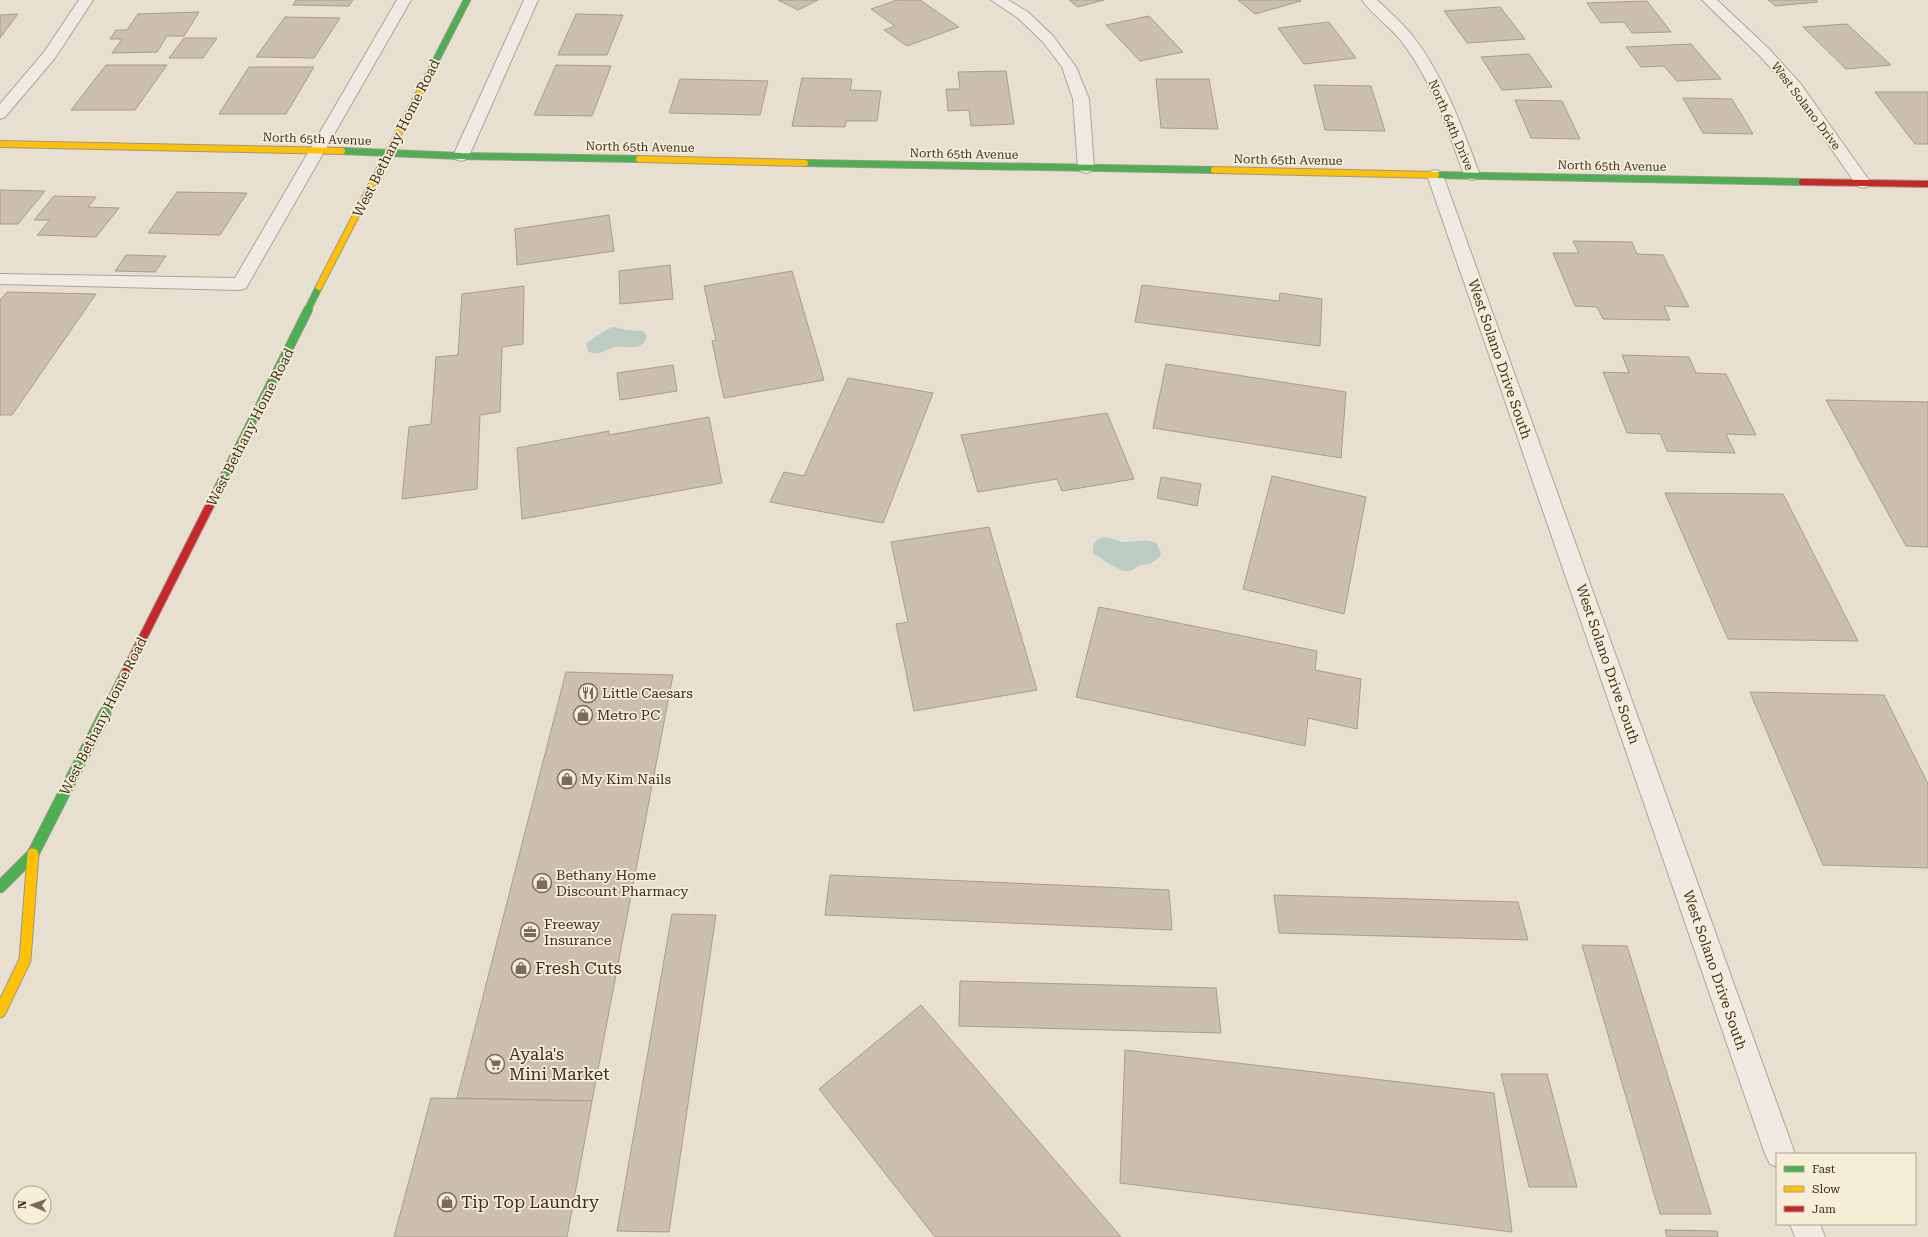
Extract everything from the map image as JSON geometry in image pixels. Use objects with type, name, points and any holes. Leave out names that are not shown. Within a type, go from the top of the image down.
[{"type":"street","points":[[0,114],[50,54],[86,0]]},
{"type":"street","points":[[0,279],[240,284],[404,0]]},
{"type":"street","name":"West Bethany Home Road","points":[[0,887],[33,854],[387,153],[467,0]]},
{"type":"street","points":[[461,156],[531,0]]},
{"type":"street","points":[[998,0],[1028,20],[1048,39],[1069,67],[1081,99],[1086,168]]},
{"type":"street","name":"North 64th Drive","points":[[1369,0],[1411,44],[1433,81],[1453,124],[1472,175]]},
{"type":"street","name":"West Solano Drive","points":[[1709,0],[1764,52],[1795,86],[1863,183]]},
{"type":"street","name":"North 65th Avenue","points":[[0,144],[317,150],[461,156],[1928,184]]},
{"type":"street","name":"West Solano Drive South","points":[[1435,175],[1780,1153]]},
{"type":"street","name":"West Bethany Home Road","points":[[0,1012],[25,960],[33,854]]},
{"type":"street","points":[[1805,1225],[1810,1237]]},
{"type":"shaded area","points":[[613,327],[643,331],[647,336],[642,345],[634,347],[614,347],[595,354],[588,351],[586,344],[599,334]]},
{"type":"shaded area","points":[[1105,537],[1123,542],[1153,542],[1157,544],[1161,554],[1153,562],[1129,571],[1125,571],[1111,565],[1093,553],[1095,542]]},
{"type":"building","points":[[296,0],[353,0],[349,6],[293,5]]},
{"type":"building","points":[[778,0],[818,0],[798,10]]},
{"type":"building","points":[[897,0],[920,0],[959,27],[907,46],[884,30],[895,26],[871,9]]},
{"type":"building","points":[[1069,0],[1104,0],[1078,7]]},
{"type":"building","points":[[1238,0],[1299,0],[1301,1],[1255,14]]},
{"type":"building","points":[[1768,0],[1816,0],[1818,2],[1775,6]]},
{"type":"building","points":[[1647,1],[1671,32],[1632,33],[1624,22],[1601,23],[1587,3]]},
{"type":"building","points":[[1500,7],[1525,39],[1467,43],[1444,11]]},
{"type":"building","points":[[199,12],[184,36],[167,36],[157,52],[112,53],[122,39],[110,39],[116,30],[127,30],[138,14]]},
{"type":"building","points":[[18,14],[0,38],[0,15]]},
{"type":"building","points":[[576,14],[623,15],[607,55],[558,55]]},
{"type":"building","points":[[1149,16],[1183,52],[1140,61],[1106,25]]},
{"type":"building","points":[[285,17],[340,18],[314,58],[256,57]]},
{"type":"building","points":[[1329,22],[1356,58],[1304,64],[1278,28]]},
{"type":"building","points":[[1847,24],[1891,65],[1846,69],[1803,27]]},
{"type":"building","points":[[184,38],[217,38],[203,58],[169,58]]},
{"type":"building","points":[[1691,44],[1721,79],[1677,81],[1664,66],[1641,67],[1626,47]]},
{"type":"building","points":[[1529,54],[1552,87],[1502,90],[1481,57]]},
{"type":"building","points":[[106,65],[167,65],[135,110],[71,110]]},
{"type":"building","points":[[556,65],[611,66],[592,116],[534,115]]},
{"type":"building","points":[[249,67],[314,67],[286,114],[219,114]]},
{"type":"building","points":[[1006,71],[1014,124],[971,126],[969,110],[948,111],[946,89],[960,89],[958,72]]},
{"type":"building","points":[[802,78],[852,79],[850,90],[881,91],[877,121],[846,121],[845,127],[792,126]]},
{"type":"building","points":[[680,79],[768,81],[760,115],[669,113]]},
{"type":"building","points":[[1156,79],[1209,79],[1218,129],[1161,128]]},
{"type":"building","points":[[1314,85],[1371,86],[1385,131],[1325,130]]},
{"type":"building","points":[[1875,92],[1928,92],[1928,144],[1915,144]]},
{"type":"building","points":[[1683,98],[1732,99],[1753,134],[1703,133]]},
{"type":"building","points":[[1515,100],[1562,101],[1580,139],[1531,138]]},
{"type":"building","points":[[0,190],[45,191],[18,224],[0,224]]},
{"type":"building","points":[[177,192],[247,193],[220,235],[148,233]]},
{"type":"building","points":[[54,196],[96,197],[88,207],[119,208],[96,237],[37,235],[50,220],[34,220]]},
{"type":"building","points":[[609,215],[614,251],[517,265],[515,229]]},
{"type":"building","points":[[1573,241],[1632,242],[1637,254],[1663,255],[1689,307],[1664,306],[1670,320],[1603,319],[1597,307],[1575,306],[1553,253],[1579,253]]},
{"type":"building","points":[[126,255],[166,256],[155,272],[115,271]]},
{"type":"building","points":[[670,265],[673,299],[620,304],[619,271]]},
{"type":"building","points":[[792,271],[824,380],[724,398],[712,341],[716,340],[704,286]]},
{"type":"building","points":[[1142,285],[1279,301],[1280,293],[1322,299],[1320,346],[1135,322]]},
{"type":"building","points":[[524,286],[523,344],[502,347],[500,412],[480,415],[477,489],[402,499],[409,427],[431,424],[436,357],[458,355],[462,294]]},
{"type":"building","points":[[7,292],[96,294],[12,415],[0,415],[0,300]]},
{"type":"building","points":[[1622,355],[1689,357],[1696,373],[1726,374],[1756,435],[1726,434],[1735,453],[1667,451],[1660,434],[1627,433],[1603,372],[1629,373]]},
{"type":"building","points":[[1166,364],[1346,392],[1341,458],[1153,428]]},
{"type":"building","points":[[673,365],[677,391],[620,400],[617,373]]},
{"type":"building","points":[[848,378],[933,393],[883,523],[770,502],[784,472],[804,476]]},
{"type":"building","points":[[1826,400],[1928,402],[1928,547],[1906,546]]},
{"type":"building","points":[[1107,413],[1134,479],[1062,491],[1057,479],[978,492],[961,435]]},
{"type":"building","points":[[709,417],[722,483],[522,519],[517,448],[609,431],[609,435]]},
{"type":"building","points":[[1272,476],[1366,497],[1344,614],[1243,589]]},
{"type":"building","points":[[1161,477],[1201,484],[1197,506],[1157,498]]},
{"type":"building","points":[[1665,493],[1783,494],[1858,641],[1728,639]]},
{"type":"building","points":[[989,527],[1037,690],[914,711],[896,624],[908,622],[891,542]]},
{"type":"building","points":[[1099,607],[1317,651],[1315,670],[1361,679],[1357,729],[1308,718],[1305,746],[1076,697]]},
{"type":"building","points":[[566,672],[673,675],[592,1101],[457,1098]]},
{"type":"building","points":[[1750,692],[1884,695],[1928,784],[1928,868],[1823,865]]},
{"type":"building","points":[[830,875],[1169,890],[1172,930],[825,915]]},
{"type":"building","points":[[1274,895],[1518,902],[1528,940],[1279,933]]},
{"type":"building","points":[[672,914],[716,915],[669,1232],[617,1231]]},
{"type":"building","points":[[1582,945],[1627,946],[1711,1214],[1660,1214]]},
{"type":"building","points":[[960,981],[1216,988],[1221,1033],[959,1026]]},
{"type":"building","points":[[921,1005],[1121,1237],[935,1237],[819,1089]]},
{"type":"building","points":[[1125,1050],[1494,1093],[1512,1232],[1120,1183]]},
{"type":"building","points":[[1501,1074],[1547,1074],[1577,1187],[1529,1187]]},
{"type":"building","points":[[431,1098],[592,1101],[567,1237],[394,1237]]},
{"type":"building","points":[[1665,1230],[1717,1231],[1718,1237],[1667,1237]]},
{"type":"traffic: fast","points":[[433,66],[467,0]]},
{"type":"traffic: fast","points":[[342,151],[461,156],[639,159]]},
{"type":"traffic: fast","points":[[805,163],[1214,170]]},
{"type":"traffic: fast","points":[[1436,175],[1802,182]]},
{"type":"traffic: fast","points":[[212,501],[319,287]]},
{"type":"traffic: fast","points":[[0,887],[33,854],[127,669]]},
{"type":"traffic: slow","points":[[319,287],[433,66]]},
{"type":"traffic: slow","points":[[0,144],[342,151]]},
{"type":"traffic: slow","points":[[639,159],[805,163]]},
{"type":"traffic: slow","points":[[1214,170],[1436,175]]},
{"type":"traffic: slow","points":[[0,1012],[25,960],[33,854]]},
{"type":"traffic: jam","points":[[1802,182],[1928,184]]},
{"type":"traffic: jam","points":[[127,669],[212,501]]},
{"type":"place","name":"Little Caesars","points":[[588,693]]},
{"type":"place","name":"Metro PC","points":[[583,715]]},
{"type":"place","name":"My Kim Nails","points":[[567,779]]},
{"type":"place","name":"Bethany Home Discount Pharmacy","points":[[542,883]]},
{"type":"place","name":"Freeway Insurance","points":[[530,932]]},
{"type":"place","name":"Fresh Cuts","points":[[521,968]]},
{"type":"place","name":"Ayala's Mini Market","points":[[495,1064]]},
{"type":"place","name":"Tip Top Laundry","points":[[447,1202]]}]
